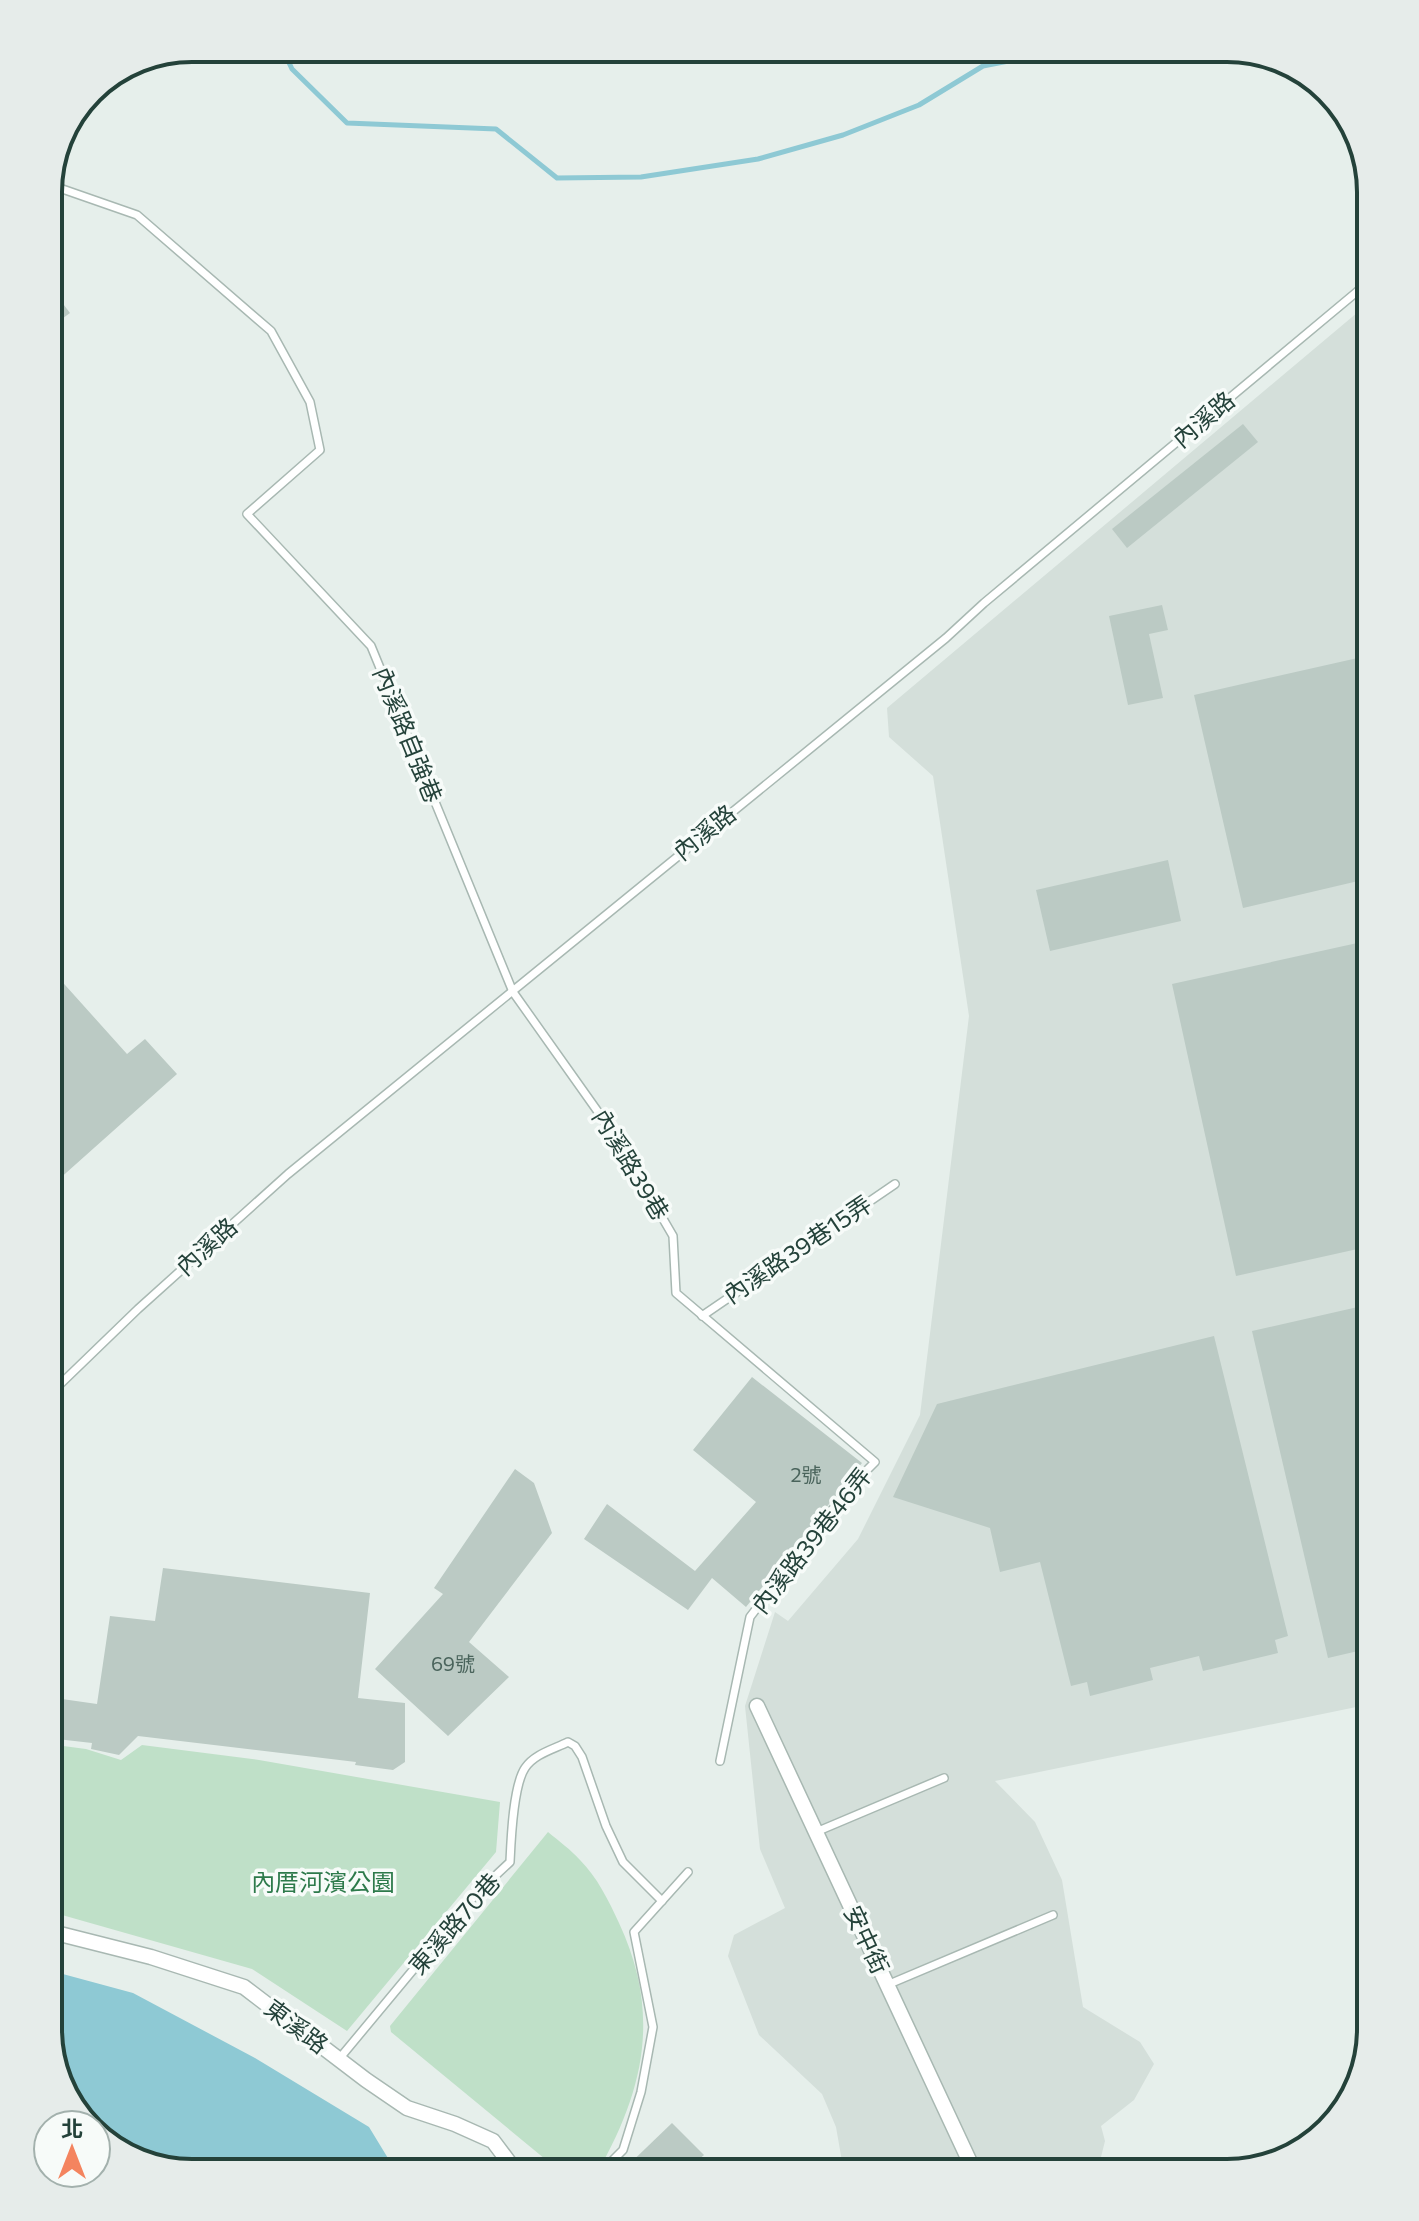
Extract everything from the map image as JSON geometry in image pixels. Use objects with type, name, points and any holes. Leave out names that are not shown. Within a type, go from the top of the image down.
[{"type":"street","name":"安中街","points":[[757,1706],[968,2159]]},
{"type":"street","name":"東溪路","points":[[62,1935],[151,1957],[244,1987],[407,2108],[493,2141],[506,2159]]},
{"type":"lane","name":"內溪路自強巷","points":[[62,189],[137,215],[271,331],[310,402],[320,450],[247,514],[371,646],[513,992]]},
{"type":"lane","name":"內溪路","points":[[62,1382],[138,1309],[288,1174],[946,638],[1357,292]]},
{"type":"lane","name":"內溪路39巷","points":[[513,992],[620,1146],[673,1236],[676,1293],[875,1462]]},
{"type":"lane","name":"內溪路39巷15弄","points":[[702,1316],[895,1184]]},
{"type":"lane","name":"內溪路39巷46弄","points":[[720,1761],[750,1617],[849,1488],[875,1462]]},
{"type":"lane","name":"東溪路70巷","points":[[339,2059],[477,1893],[510,1862],[511,1829],[518,1789],[524,1769],[536,1757],[568,1742],[575,1746],[623,1862],[662,1901]]},
{"type":"lane","points":[[816,1832],[944,1778]]},
{"type":"lane","points":[[614,2159],[623,2150],[641,2092],[653,2027],[634,1932],[688,1872]]},
{"type":"lane","points":[[887,1985],[1053,1915]]},
{"type":"shaded area","points":[[1357,313],[1357,1707],[995,1781],[1035,1822],[1062,1880],[1083,2007],[1140,2042],[1154,2064],[1134,2100],[1101,2126],[1105,2141],[1100,2159],[842,2159],[836,2127],[822,2094],[759,2035],[728,1956],[734,1935],[785,1908],[760,1849],[745,1706],[775,1612],[788,1621],[858,1539],[920,1415],[969,1016],[933,776],[889,737],[887,708]]},
{"type":"green space","name":"內厝河濱公園","points":[[142,1745],[259,1760],[500,1802],[496,1852],[347,2031],[252,1969],[62,1915],[62,1746],[86,1749],[121,1760]]},
{"type":"green space","points":[[548,1832],[592,1874],[619,1923],[640,1988],[642,2050],[627,2111],[604,2159],[545,2159],[391,2032],[390,2026]]},
{"type":"water","points":[[62,1974],[133,1993],[255,2058],[369,2127],[388,2159],[183,2159],[166,2157],[134,2146],[112,2131],[112,2109],[90,2109],[75,2087],[63,2046]]},
{"type":"building","points":[[62,302],[70,313],[62,319]]},
{"type":"building","points":[[1243,424],[1258,442],[1127,548],[1112,529]]},
{"type":"building","points":[[1162,605],[1168,630],[1149,634],[1163,698],[1128,705],[1109,616]]},
{"type":"building","points":[[1357,658],[1357,881],[1243,908],[1194,695]]},
{"type":"building","points":[[1168,860],[1181,921],[1050,951],[1036,890]]},
{"type":"building","points":[[1357,943],[1357,1249],[1236,1276],[1172,984]]},
{"type":"building","points":[[62,982],[127,1054],[145,1039],[177,1074],[62,1177]]},
{"type":"building","points":[[1357,1307],[1357,1651],[1328,1658],[1252,1331]]},
{"type":"building","points":[[1214,1336],[1288,1636],[1275,1640],[1278,1653],[1203,1671],[1199,1656],[1150,1668],[1153,1680],[1090,1696],[1087,1682],[1071,1686],[1040,1562],[1000,1572],[990,1528],[893,1497],[937,1404]]},
{"type":"building","points":[[752,1377],[862,1463],[746,1607],[712,1578],[688,1610],[584,1539],[607,1504],[695,1571],[756,1502],[693,1450]]},
{"type":"building","points":[[515,1469],[534,1483],[552,1533],[469,1642],[509,1677],[448,1736],[375,1669],[443,1594],[434,1588]]},
{"type":"building","points":[[163,1568],[370,1593],[358,1698],[405,1703],[405,1762],[393,1770],[355,1765],[356,1762],[138,1736],[119,1755],[91,1749],[92,1743],[62,1740],[62,1699],[97,1704],[110,1616],[155,1621]]},
{"type":"building","points":[[672,2123],[704,2155],[699,2159],[635,2159]]},
{"type":"waterway","points":[[289,62],[292,69],[347,123],[496,129],[557,178],[641,177],[758,159],[843,135],[919,105],[983,66],[1004,62]]}]
